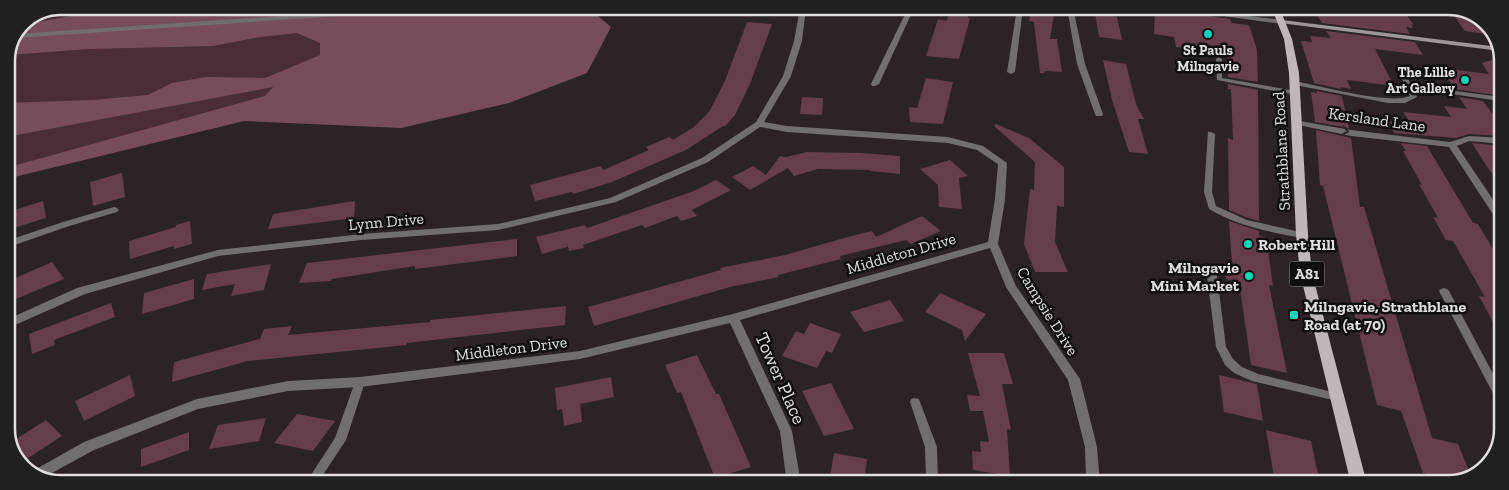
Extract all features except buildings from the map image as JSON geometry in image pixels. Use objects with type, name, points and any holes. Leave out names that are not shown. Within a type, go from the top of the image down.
[{"type":"main road","name":"A81","points":[[1279,15],[1282,22]]},
{"type":"main road","points":[[1282,22],[1492,48]]},
{"type":"main road","name":"Strathblane Road","points":[[1282,22],[1291,52],[1295,88],[1302,235],[1306,273],[1357,475]]},
{"type":"street","points":[[23,36],[325,15]]},
{"type":"street","points":[[802,15],[798,41],[787,76],[759,124],[787,129],[948,140],[980,148],[1003,163],[993,244]]},
{"type":"street","points":[[875,84],[908,15]]},
{"type":"street","points":[[1011,72],[1019,15]]},
{"type":"street","points":[[1071,15],[1081,64],[1099,114]]},
{"type":"street","points":[[1225,15],[1282,22]]},
{"type":"street","name":"Kersland Lane","points":[[1297,122],[1352,132],[1452,145]]},
{"type":"street","name":"Lynn Drive","points":[[15,321],[81,291],[218,253],[362,237],[498,227],[613,200],[705,160],[759,124]]},
{"type":"street","points":[[1494,141],[1469,139],[1456,141],[1452,145],[1494,208]]},
{"type":"street","points":[[15,242],[114,210]]},
{"type":"street","name":"Middleton Drive","points":[[43,471],[89,446],[197,404],[288,386],[360,382],[580,356],[733,318],[993,244]]},
{"type":"street","name":"Campsie Drive","points":[[993,244],[1011,286],[1074,379],[1092,447],[1093,475]]},
{"type":"street","name":"Tower Place","points":[[733,318],[786,431],[793,475]]},
{"type":"lane","points":[[1219,59],[1219,79],[1388,101],[1405,101],[1414,96],[1404,78]]},
{"type":"lane","points":[[1440,91],[1494,98]]},
{"type":"lane","points":[[1211,134],[1208,192],[1212,207],[1226,216],[1247,224],[1302,235]]},
{"type":"lane","points":[[1211,266],[1221,347],[1229,362],[1238,370],[1256,378],[1337,397]]},
{"type":"lane","points":[[1444,291],[1494,385]]},
{"type":"lane","points":[[318,475],[340,440],[360,382]]},
{"type":"lane","points":[[915,402],[931,448],[932,475]]},
{"type":"shaded area","points":[[76,15],[597,15],[611,27],[587,73],[509,103],[401,128],[244,121],[15,177],[15,165],[265,96],[273,87],[15,135],[15,103],[92,100],[148,95],[172,83],[206,77],[265,78],[320,55],[320,43],[297,33],[260,37],[213,46],[89,49],[16,54],[23,35],[28,28],[37,22]]},
{"type":"shaded area","points":[[340,15],[320,55],[266,78],[274,86],[244,121],[15,177],[16,52],[28,28],[52,16]]},
{"type":"place","name":"St Pauls Milngavie","points":[[1208,34]]},
{"type":"place","name":"The Lillie Art Gallery","points":[[1465,80]]},
{"type":"place","name":"Robert Hill","points":[[1248,244]]},
{"type":"place","name":"Milngavie Mini Market","points":[[1249,276]]},
{"type":"place","name":"Milngavie, Strathblane Road (at 70)","points":[[1294,315]]}]
